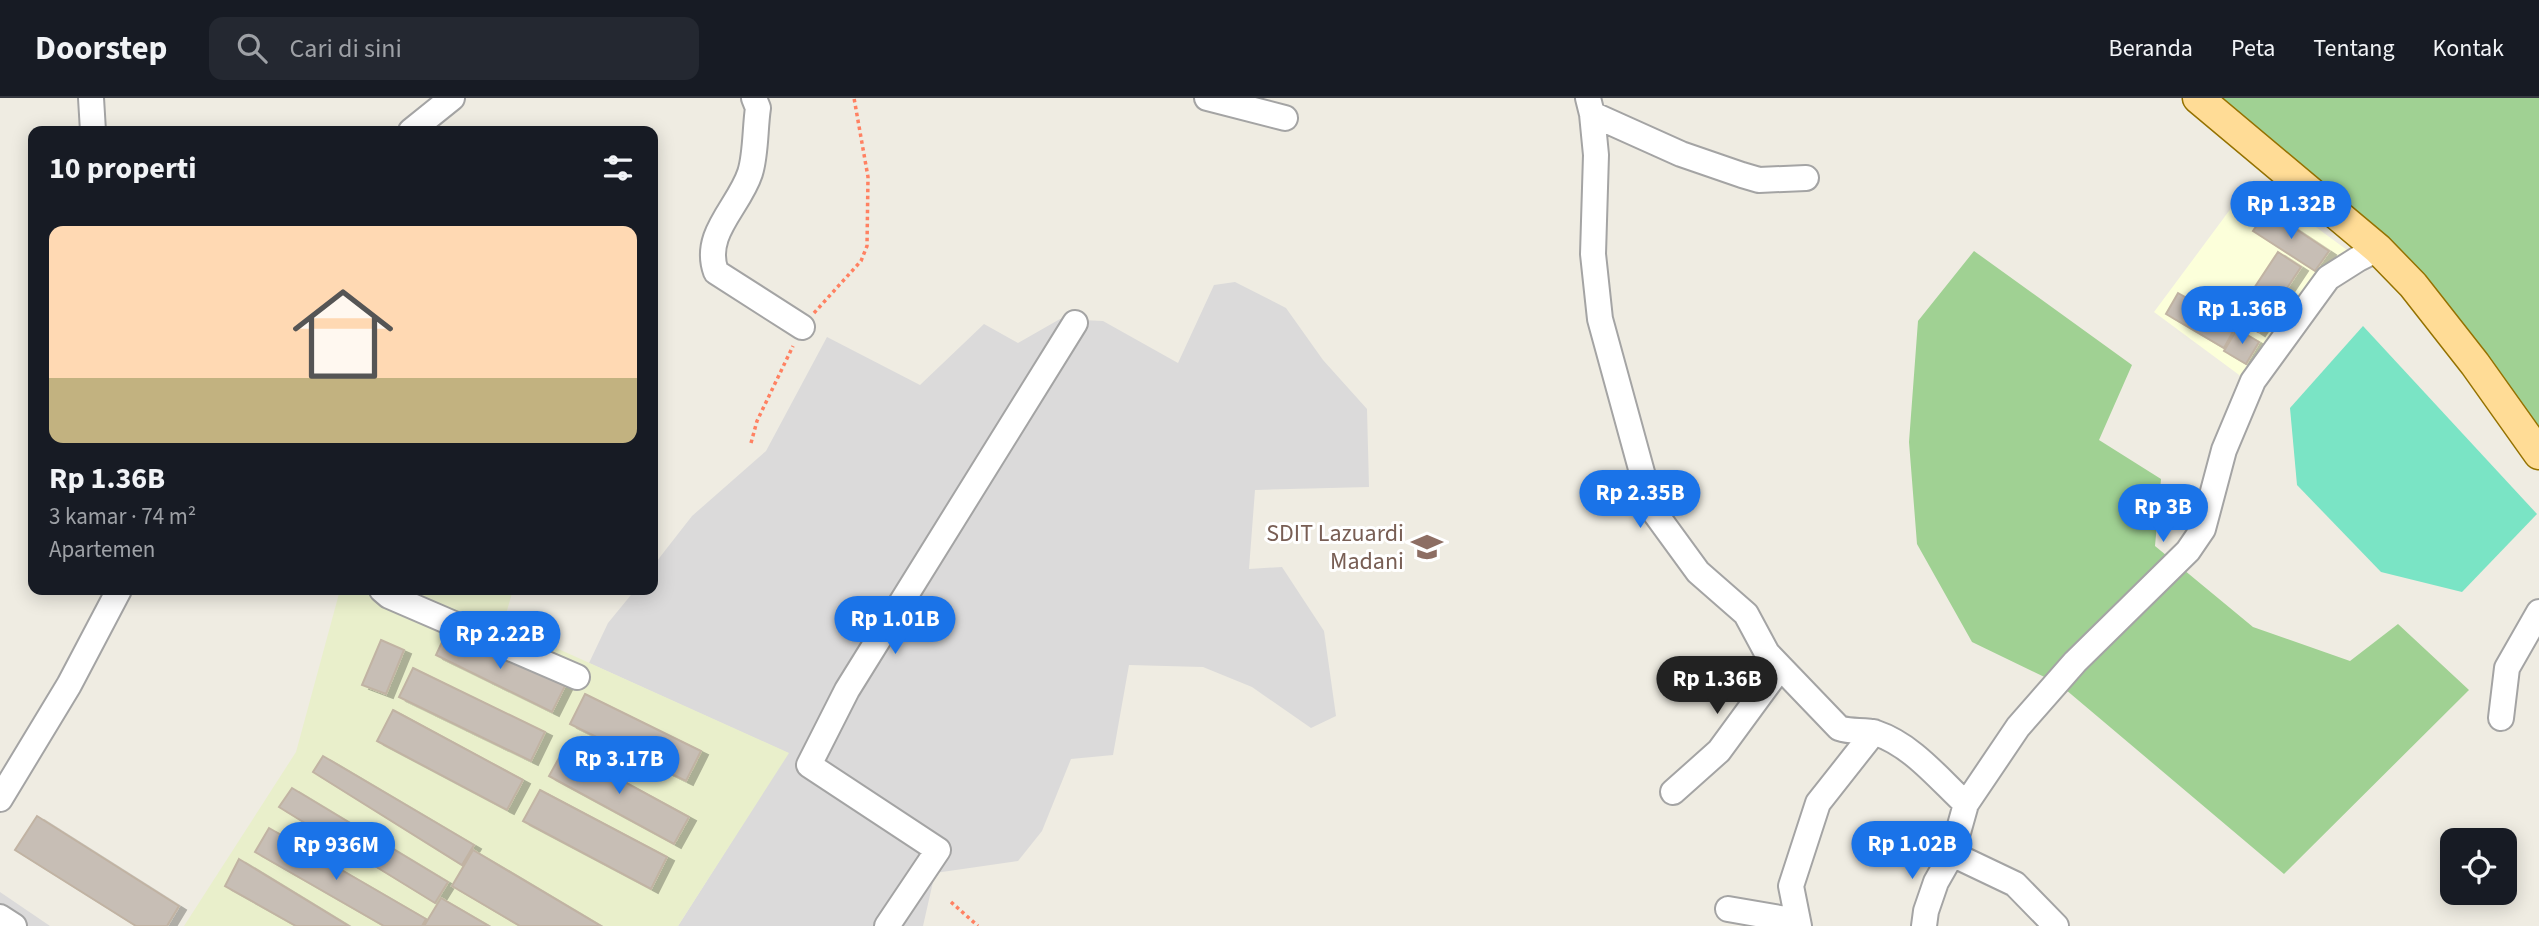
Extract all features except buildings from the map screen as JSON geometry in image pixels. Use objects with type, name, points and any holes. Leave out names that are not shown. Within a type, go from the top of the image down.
[{"type":"main road","points":[[2198,98],[2378,249],[2413,285],[2444,323],[2539,454]]},
{"type":"street","points":[[90,98],[93,126]]},
{"type":"street","points":[[417,126],[452,98]]},
{"type":"street","points":[[754,98],[758,108],[750,173],[715,236],[712,261],[716,272],[802,327]]},
{"type":"street","points":[[1207,98],[1285,118]]},
{"type":"street","points":[[1590,106],[1596,155],[1593,254],[1600,319],[1652,509],[1698,572],[1746,614],[1766,653],[1839,728],[1852,733],[1874,732],[1901,744],[1966,804]]},
{"type":"street","points":[[1590,106],[1681,154],[1742,175],[1759,180],[1806,178]]},
{"type":"street","points":[[1924,926],[1926,911],[1936,882],[1952,853],[1966,804],[2018,727],[2075,662],[2188,551],[2203,528],[2224,450],[2253,381],[2328,278],[2358,258],[2378,249]]},
{"type":"street","points":[[887,926],[938,850],[809,765],[847,690],[1075,323]]},
{"type":"street","points":[[0,799],[69,685],[116,595]]},
{"type":"street","points":[[388,595],[577,677]]},
{"type":"street","points":[[2501,718],[2507,667],[2539,612]]},
{"type":"street","points":[[1673,792],[1719,751],[1774,676],[1782,670]]},
{"type":"street","points":[[1728,909],[1798,924],[1791,886],[1818,803],[1874,732]]},
{"type":"street","points":[[1952,853],[2015,884],[2056,926]]},
{"type":"street","points":[[0,917],[14,926]]},
{"type":"path","points":[[751,443],[757,421],[802,327],[861,261],[867,246],[869,177],[854,98]]},
{"type":"path","points":[[951,902],[978,926]]},
{"type":"shaded area","points":[[2252,180],[2347,250],[2250,383],[2154,312]]},
{"type":"shaded area","points":[[1235,282],[1286,308],[1323,360],[1367,409],[1369,487],[1255,490],[1249,569],[1282,567],[1324,631],[1336,716],[1311,728],[1252,687],[1203,667],[1129,665],[1113,755],[1071,759],[1042,831],[1018,861],[935,873],[923,926],[678,926],[788,753],[589,663],[608,623],[631,595],[658,595],[658,560],[692,516],[766,451],[827,337],[920,385],[984,324],[1018,343],[1060,319],[1103,321],[1178,363],[1214,285]]},
{"type":"shaded area","points":[[339,595],[512,595],[503,624],[789,753],[678,926],[184,926],[296,752]]},
{"type":"shaded area","points":[[0,892],[50,926],[0,926]]},
{"type":"green space","points":[[2191,98],[2539,98],[2539,466],[2390,263]]},
{"type":"green space","points":[[1974,251],[2132,365],[2099,440],[2161,479],[2155,546],[2253,627],[2350,661],[2398,624],[2469,690],[2284,874],[2059,684],[1972,642],[1917,544],[1909,442],[1918,321]]},
{"type":"green space","points":[[2363,326],[2537,514],[2462,592],[2381,572],[2297,485],[2290,408]]},
{"type":"place","name":"SDIT Lazuardi Madani","points":[[1427,547]]}]
